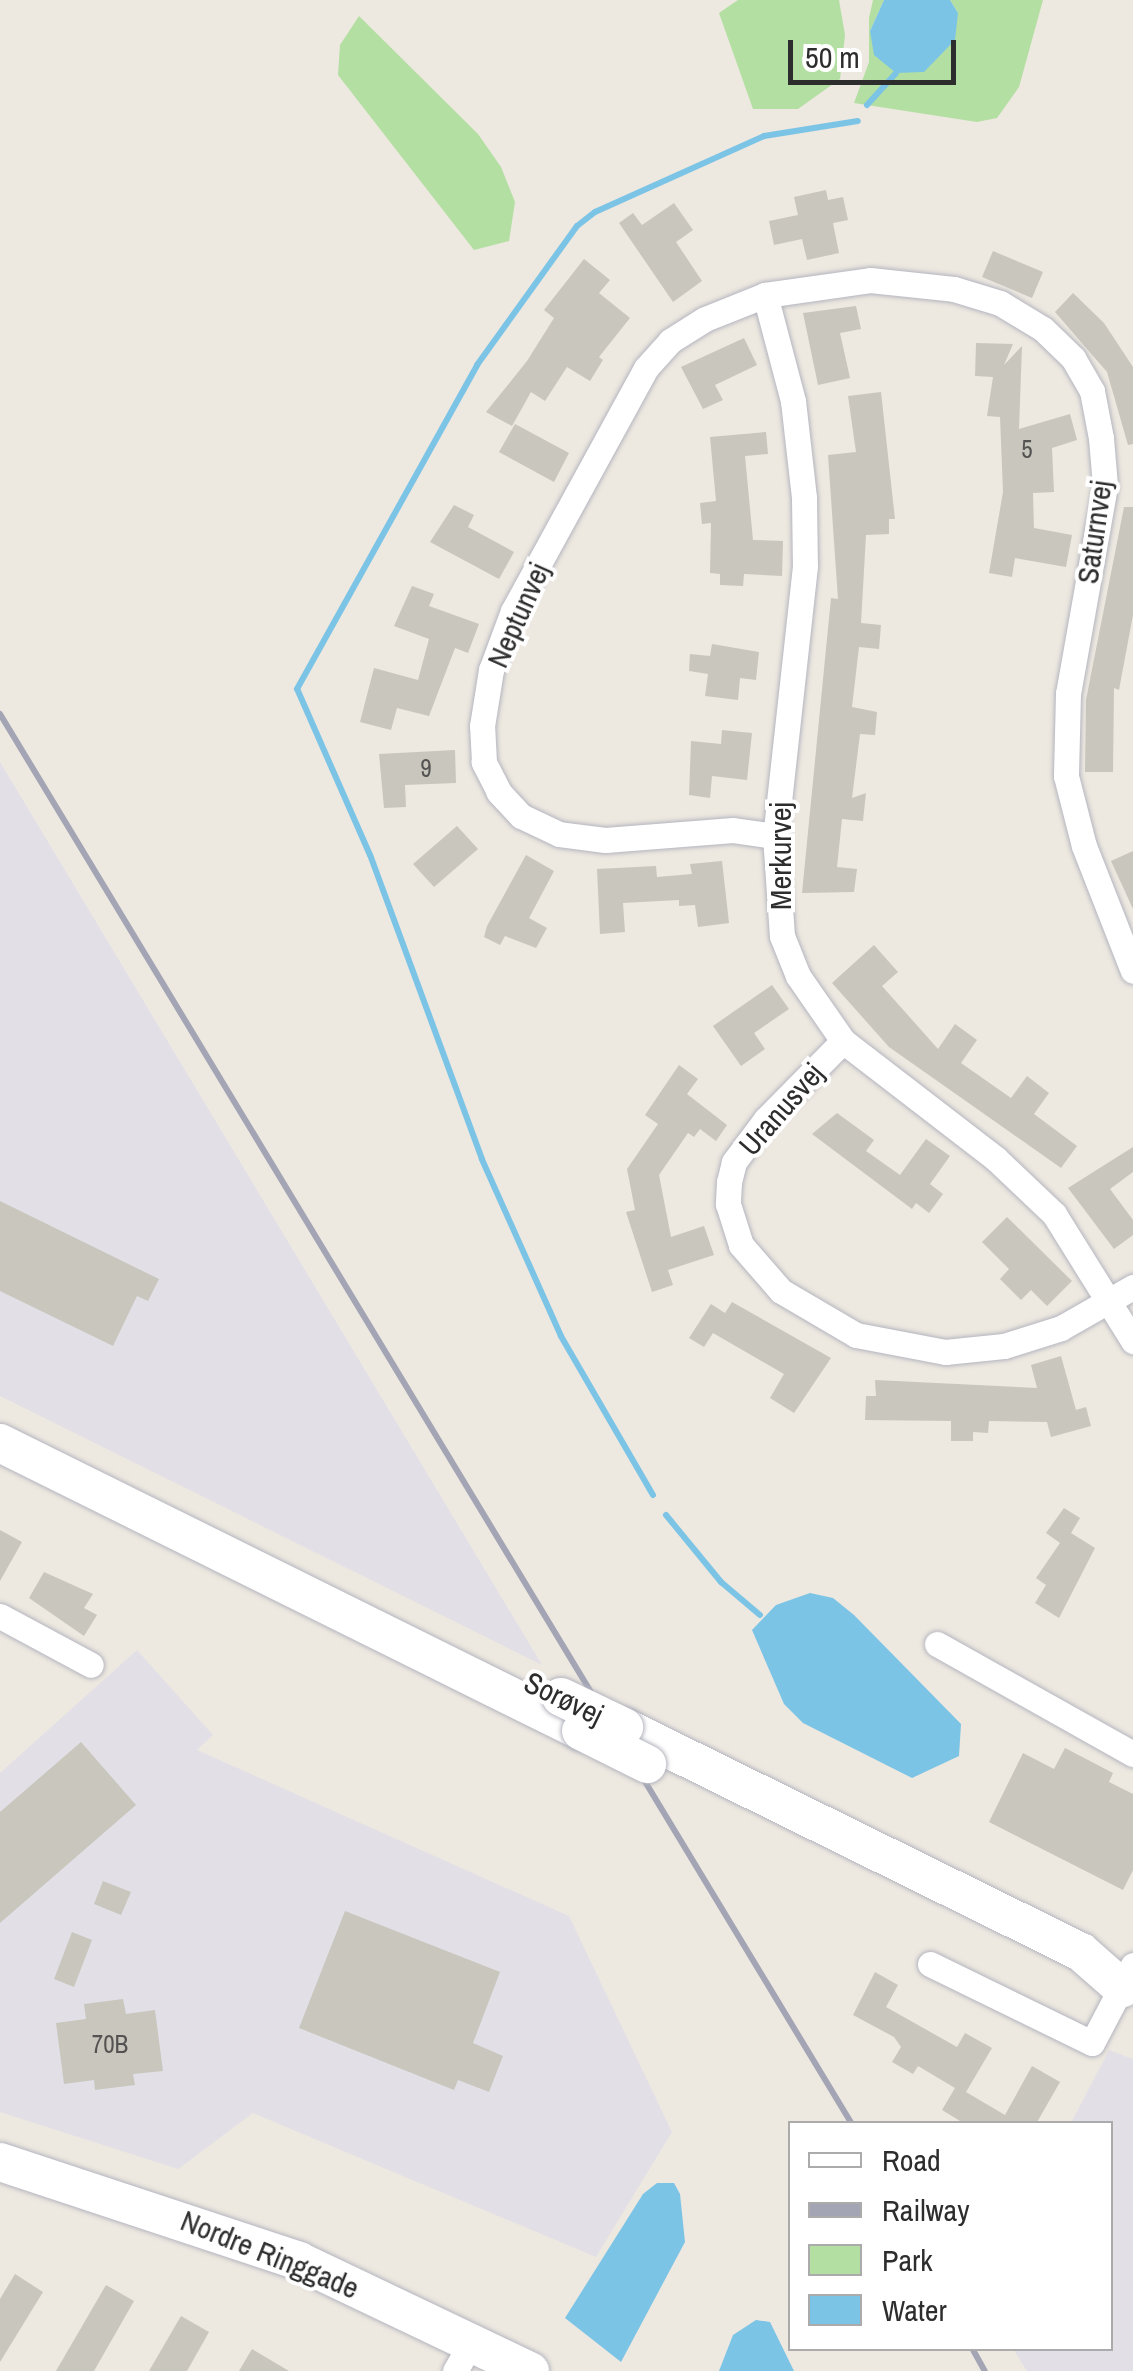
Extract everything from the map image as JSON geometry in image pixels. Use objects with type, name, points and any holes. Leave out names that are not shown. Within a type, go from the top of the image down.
[{"type":"street","name":"Saturnvej","points":[[765,295],[870,280],[954,289],[1022,314],[1060,342],[1084,374],[1101,438],[1105,486],[1068,693],[1066,776],[1084,846],[1133,971]]},
{"type":"street","name":"Neptunvej","points":[[765,295],[705,319],[670,341],[646,368],[513,611],[490,670],[482,726],[484,762],[499,792],[522,816],[559,834],[605,840],[732,830],[776,836]]},
{"type":"street","name":"Merkurvej","points":[[765,295],[793,402],[804,498],[805,566],[776,836],[782,936],[798,976],[843,1041],[1027,1186],[1122,1294],[1133,1342]]},
{"type":"street","name":"Uranusvej","points":[[843,1041],[766,1119],[734,1162],[728,1204],[733,1229],[765,1276],[856,1335],[945,1352],[1004,1346],[1061,1328],[1122,1294]]},
{"type":"street","name":"Sorøvej","points":[[0,1418],[1081,1952],[1129,1982]]},
{"type":"street","name":"Sorøvej","points":[[0,1443],[1068,1975],[1129,1982]]},
{"type":"street","points":[[0,1616],[91,1665]]},
{"type":"street","points":[[937,1644],[1133,1754]]},
{"type":"street","points":[[930,1964],[1092,2043],[1129,1982]]},
{"type":"street","name":"Nordre Ringgade","points":[[0,2162],[187,2219],[464,2355],[530,2371]]},
{"type":"shaded area","points":[[0,762],[542,1665],[0,1396]]},
{"type":"shaded area","points":[[137,1650],[213,1735],[197,1750],[569,1916],[672,2132],[596,2257],[253,2113],[178,2169],[0,2112],[0,1773]]},
{"type":"shaded area","points":[[1109,2050],[1133,2059],[1133,2371],[1027,2371],[1014,2351],[1113,2351],[1113,2121],[1072,2121]]},
{"type":"green space","points":[[738,0],[839,0],[845,35],[840,79],[798,109],[753,109],[719,13]]},
{"type":"green space","points":[[873,0],[884,0],[870,31],[958,13],[950,0],[1043,0],[1019,87],[997,118],[977,122],[854,103],[869,62],[869,18]]},
{"type":"green space","points":[[359,16],[478,134],[501,167],[515,202],[509,241],[474,250],[338,75],[340,45]]},
{"type":"water","points":[[884,0],[950,0],[958,13],[955,40],[924,72],[896,73],[874,55],[870,31]]},
{"type":"water","points":[[810,1593],[833,1598],[854,1615],[961,1724],[959,1756],[912,1778],[803,1723],[784,1704],[752,1630],[776,1605]]},
{"type":"water","points":[[657,2183],[674,2183],[680,2194],[685,2242],[621,2362],[565,2318],[643,2194]]},
{"type":"water","points":[[756,2320],[770,2322],[794,2371],[719,2371],[733,2335]]},
{"type":"building","points":[[826,190],[828,200],[843,197],[848,220],[833,223],[839,253],[807,260],[802,239],[774,245],[769,221],[798,215],[794,197]]},
{"type":"building","points":[[674,203],[693,230],[676,242],[702,281],[673,302],[619,223],[633,213],[642,225]]},
{"type":"building","points":[[993,251],[1043,272],[1032,298],[982,277]]},
{"type":"building","points":[[584,259],[610,280],[599,293],[630,318],[599,357],[603,360],[590,381],[567,367],[545,401],[531,392],[512,426],[486,412],[527,361],[554,318],[544,310]]},
{"type":"building","points":[[1073,293],[1104,323],[1133,367],[1133,444],[1128,445],[1107,372],[1055,312]]},
{"type":"building","points":[[856,306],[861,329],[840,333],[850,378],[818,385],[803,313]]},
{"type":"building","points":[[744,338],[757,365],[715,385],[723,400],[703,409],[681,367]]},
{"type":"building","points":[[976,343],[1013,344],[1004,365],[1022,346],[1019,429],[1070,414],[1077,440],[1052,448],[1054,492],[1033,493],[1034,528],[1072,535],[1066,567],[1015,558],[1012,577],[989,573],[1003,492],[1000,417],[987,416],[993,377],[975,376]]},
{"type":"building","points":[[881,392],[895,519],[889,519],[889,534],[866,535],[861,623],[881,625],[879,649],[859,647],[852,707],[877,712],[875,735],[860,734],[852,798],[866,793],[863,821],[842,819],[837,867],[857,869],[854,892],[802,893],[831,598],[838,599],[828,455],[856,452],[848,396]]},
{"type":"building","points":[[515,424],[569,453],[554,482],[499,452]]},
{"type":"building","points":[[766,432],[768,454],[745,456],[753,540],[783,541],[782,576],[744,574],[743,586],[720,585],[720,574],[710,573],[711,523],[702,524],[700,503],[716,501],[710,437]]},
{"type":"building","points":[[454,505],[474,515],[468,527],[514,552],[499,579],[430,542]]},
{"type":"building","points":[[1124,507],[1133,507],[1133,615],[1119,690],[1114,688],[1113,772],[1085,772],[1086,700]]},
{"type":"building","points":[[412,586],[434,594],[429,606],[479,624],[468,653],[455,648],[429,716],[397,708],[391,730],[360,722],[374,668],[418,680],[429,639],[394,626]]},
{"type":"building","points":[[712,644],[759,652],[756,680],[740,678],[738,700],[705,696],[708,674],[689,671],[690,654],[710,656]]},
{"type":"building","points":[[722,730],[752,733],[747,780],[712,776],[710,798],[689,795],[691,741],[721,744]]},
{"type":"building","points":[[455,750],[456,783],[405,785],[406,807],[384,808],[379,754]]},
{"type":"building","points":[[457,826],[478,849],[434,887],[413,864]]},
{"type":"building","points":[[1133,851],[1133,909],[1111,861]]},
{"type":"building","points":[[526,855],[554,871],[529,918],[547,928],[536,948],[505,936],[500,945],[484,937],[487,926]]},
{"type":"building","points":[[722,861],[729,923],[698,927],[695,905],[679,906],[679,900],[623,903],[625,932],[600,934],[597,869],[656,866],[657,877],[692,874],[690,864]]},
{"type":"building","points":[[874,945],[898,972],[882,986],[938,1049],[955,1024],[977,1040],[961,1063],[1011,1098],[1027,1076],[1049,1093],[1034,1114],[1077,1146],[1061,1168],[889,1047],[832,983]]},
{"type":"building","points":[[772,985],[789,1009],[754,1033],[765,1049],[741,1066],[713,1026]]},
{"type":"building","points":[[679,1065],[698,1079],[687,1094],[727,1125],[716,1141],[700,1129],[694,1137],[688,1133],[659,1175],[671,1237],[704,1226],[714,1255],[668,1270],[673,1285],[652,1292],[626,1212],[635,1210],[627,1169],[658,1124],[645,1115]]},
{"type":"building","points":[[837,1113],[874,1140],[866,1151],[900,1175],[926,1139],[950,1156],[930,1184],[943,1194],[929,1213],[916,1203],[912,1209],[812,1134]]},
{"type":"building","points":[[1133,1147],[1133,1172],[1110,1189],[1133,1220],[1133,1235],[1114,1249],[1068,1188]]},
{"type":"building","points":[[0,1201],[159,1279],[148,1301],[137,1296],[113,1346],[0,1291]]},
{"type":"building","points":[[1007,1217],[1072,1281],[1047,1306],[1031,1290],[1021,1300],[1000,1279],[1009,1269],[982,1242]]},
{"type":"building","points":[[732,1302],[831,1358],[794,1413],[770,1398],[784,1374],[713,1333],[704,1347],[689,1338],[711,1304],[725,1313]]},
{"type":"building","points":[[1061,1356],[1076,1410],[1086,1407],[1091,1426],[1051,1437],[1047,1422],[989,1421],[988,1433],[973,1432],[973,1441],[951,1441],[951,1421],[865,1420],[866,1396],[876,1396],[875,1380],[1037,1388],[1031,1365]]},
{"type":"building","points":[[1064,1508],[1080,1518],[1071,1533],[1095,1548],[1059,1618],[1035,1603],[1046,1585],[1036,1578],[1060,1543],[1046,1533]]},
{"type":"building","points":[[0,1530],[22,1542],[0,1581]]},
{"type":"building","points":[[44,1572],[93,1594],[84,1608],[97,1615],[84,1636],[29,1598]]},
{"type":"building","points":[[81,1742],[136,1805],[0,1923],[0,1812]]},
{"type":"building","points":[[1065,1748],[1113,1773],[1109,1782],[1133,1794],[1133,1870],[1123,1890],[989,1822],[1023,1753],[1054,1769]]},
{"type":"building","points":[[103,1881],[131,1892],[121,1915],[94,1904]]},
{"type":"building","points":[[345,1911],[500,1972],[473,2043],[503,2056],[489,2092],[458,2080],[454,2090],[299,2028]]},
{"type":"building","points":[[72,1932],[92,1940],[74,1987],[54,1979]]},
{"type":"building","points":[[875,1972],[898,1985],[886,2007],[957,2047],[965,2033],[992,2048],[966,2092],[1005,2115],[1032,2066],[1060,2082],[1038,2121],[960,2121],[942,2110],[955,2088],[918,2066],[913,2074],[892,2062],[901,2047],[894,2037],[853,2015]]},
{"type":"building","points":[[123,1999],[126,2014],[155,2010],[163,2071],[133,2074],[135,2085],[95,2090],[94,2080],[64,2084],[56,2023],[86,2019],[84,2004]]},
{"type":"building","points":[[15,2274],[43,2292],[0,2362],[0,2299]]},
{"type":"building","points":[[106,2285],[134,2301],[94,2371],[56,2371]]},
{"type":"building","points":[[181,2316],[209,2332],[187,2371],[149,2371]]},
{"type":"building","points":[[252,2349],[289,2371],[239,2371]]},
{"type":"waterway","points":[[867,105],[896,73]]},
{"type":"waterway","points":[[653,1495],[561,1336],[482,1159],[370,855],[297,689],[477,365],[577,226],[595,212],[764,136],[858,121]]},
{"type":"waterway","points":[[666,1515],[721,1582],[760,1615]]},
{"type":"railway","points":[[0,714],[850,2121]]},
{"type":"railway","points":[[974,2351],[985,2371]]}]
